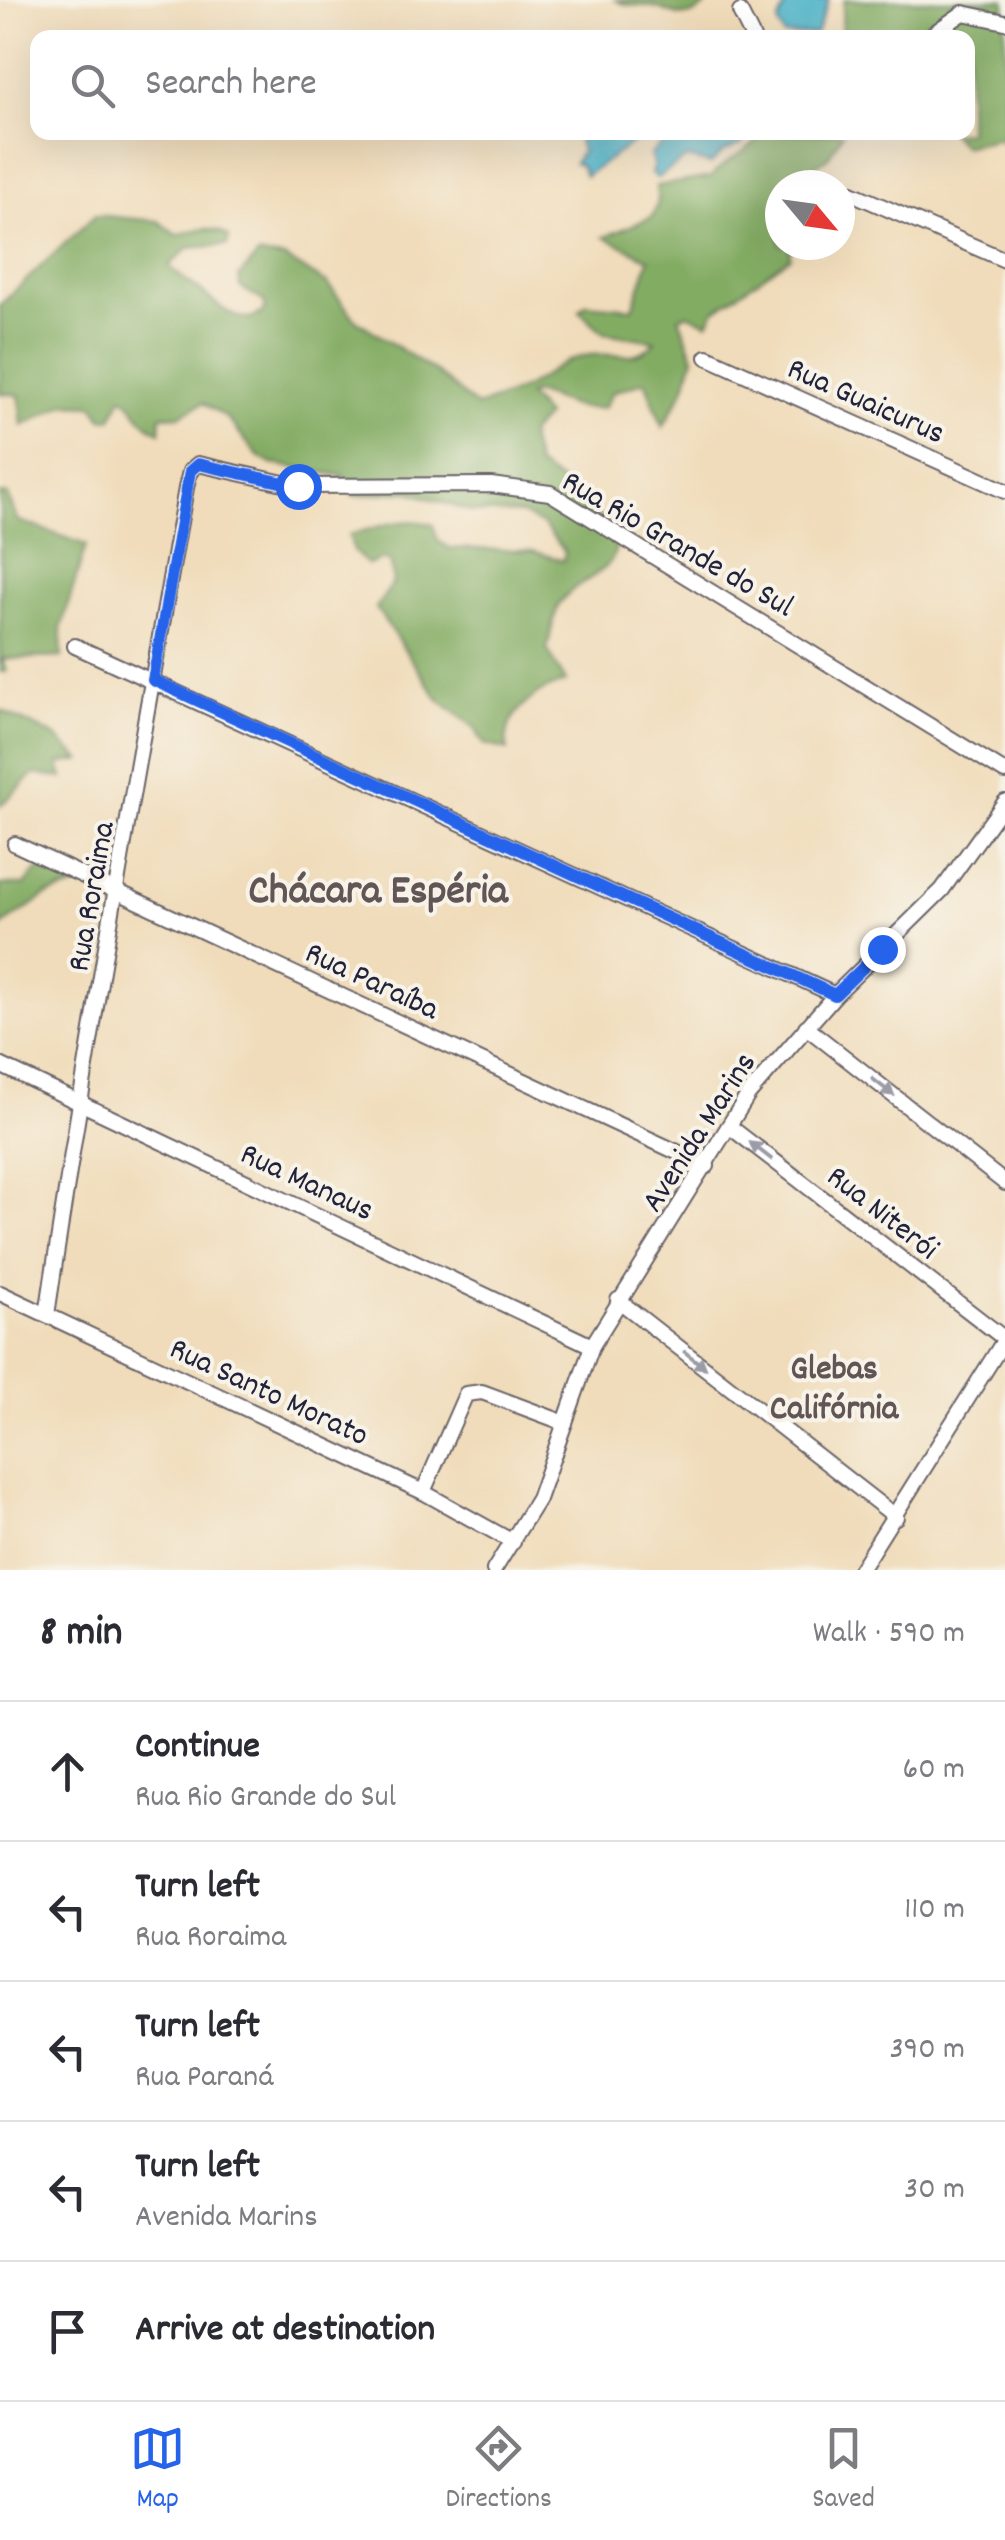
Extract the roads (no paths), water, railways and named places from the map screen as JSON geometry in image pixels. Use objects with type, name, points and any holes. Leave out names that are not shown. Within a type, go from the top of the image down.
[{"type":"street","points":[[740,12],[748,30]]},
{"type":"street","points":[[939,30],[963,13],[1005,22]]},
{"type":"street","points":[[855,195],[1005,260]]},
{"type":"street","name":"Rua Guaicurus","points":[[707,356],[1005,491]]},
{"type":"street","name":"Rua Rio Grande do Sul","points":[[186,488],[190,471],[198,464],[298,486],[491,485],[550,493],[1005,772]]},
{"type":"street","name":"Rua Roraima","points":[[47,1315],[78,1102],[119,890],[186,488]]},
{"type":"street","points":[[76,646],[835,995]]},
{"type":"street","name":"Avenida Marins","points":[[513,1542],[538,1499],[592,1346],[729,1126],[767,1069],[835,995],[942,890],[1005,802]]},
{"type":"street","name":"Rua Paraíba","points":[[15,844],[706,1166]]},
{"type":"street","points":[[806,1027],[1005,1183]]},
{"type":"street","name":"Rua Manaus","points":[[0,1066],[592,1346]]},
{"type":"street","name":"Rua Niterói","points":[[729,1126],[1005,1339]]},
{"type":"street","name":"Rua Santo Morato","points":[[0,1293],[423,1492],[513,1542]]},
{"type":"street","points":[[618,1300],[896,1517]]},
{"type":"street","points":[[860,1570],[1005,1339]]},
{"type":"street","points":[[423,1492],[466,1394],[482,1392],[565,1423]]},
{"type":"street","points":[[482,1570],[513,1542]]},
{"type":"street","points":[[494,1570],[513,1542]]},
{"type":"water","points":[[788,0],[829,0],[818,30],[781,30],[778,23]]},
{"type":"water","points":[[578,140],[637,140],[585,176],[581,166],[574,163],[581,152]]},
{"type":"water","points":[[666,140],[738,140],[742,144],[723,152],[711,164],[687,158],[657,178],[651,173],[654,165],[650,155]]},
{"type":"district","name":"Chácara Espéria","points":[[378,887]]},
{"type":"district","name":"Glebas Califórnia","points":[[834,1386]]}]
